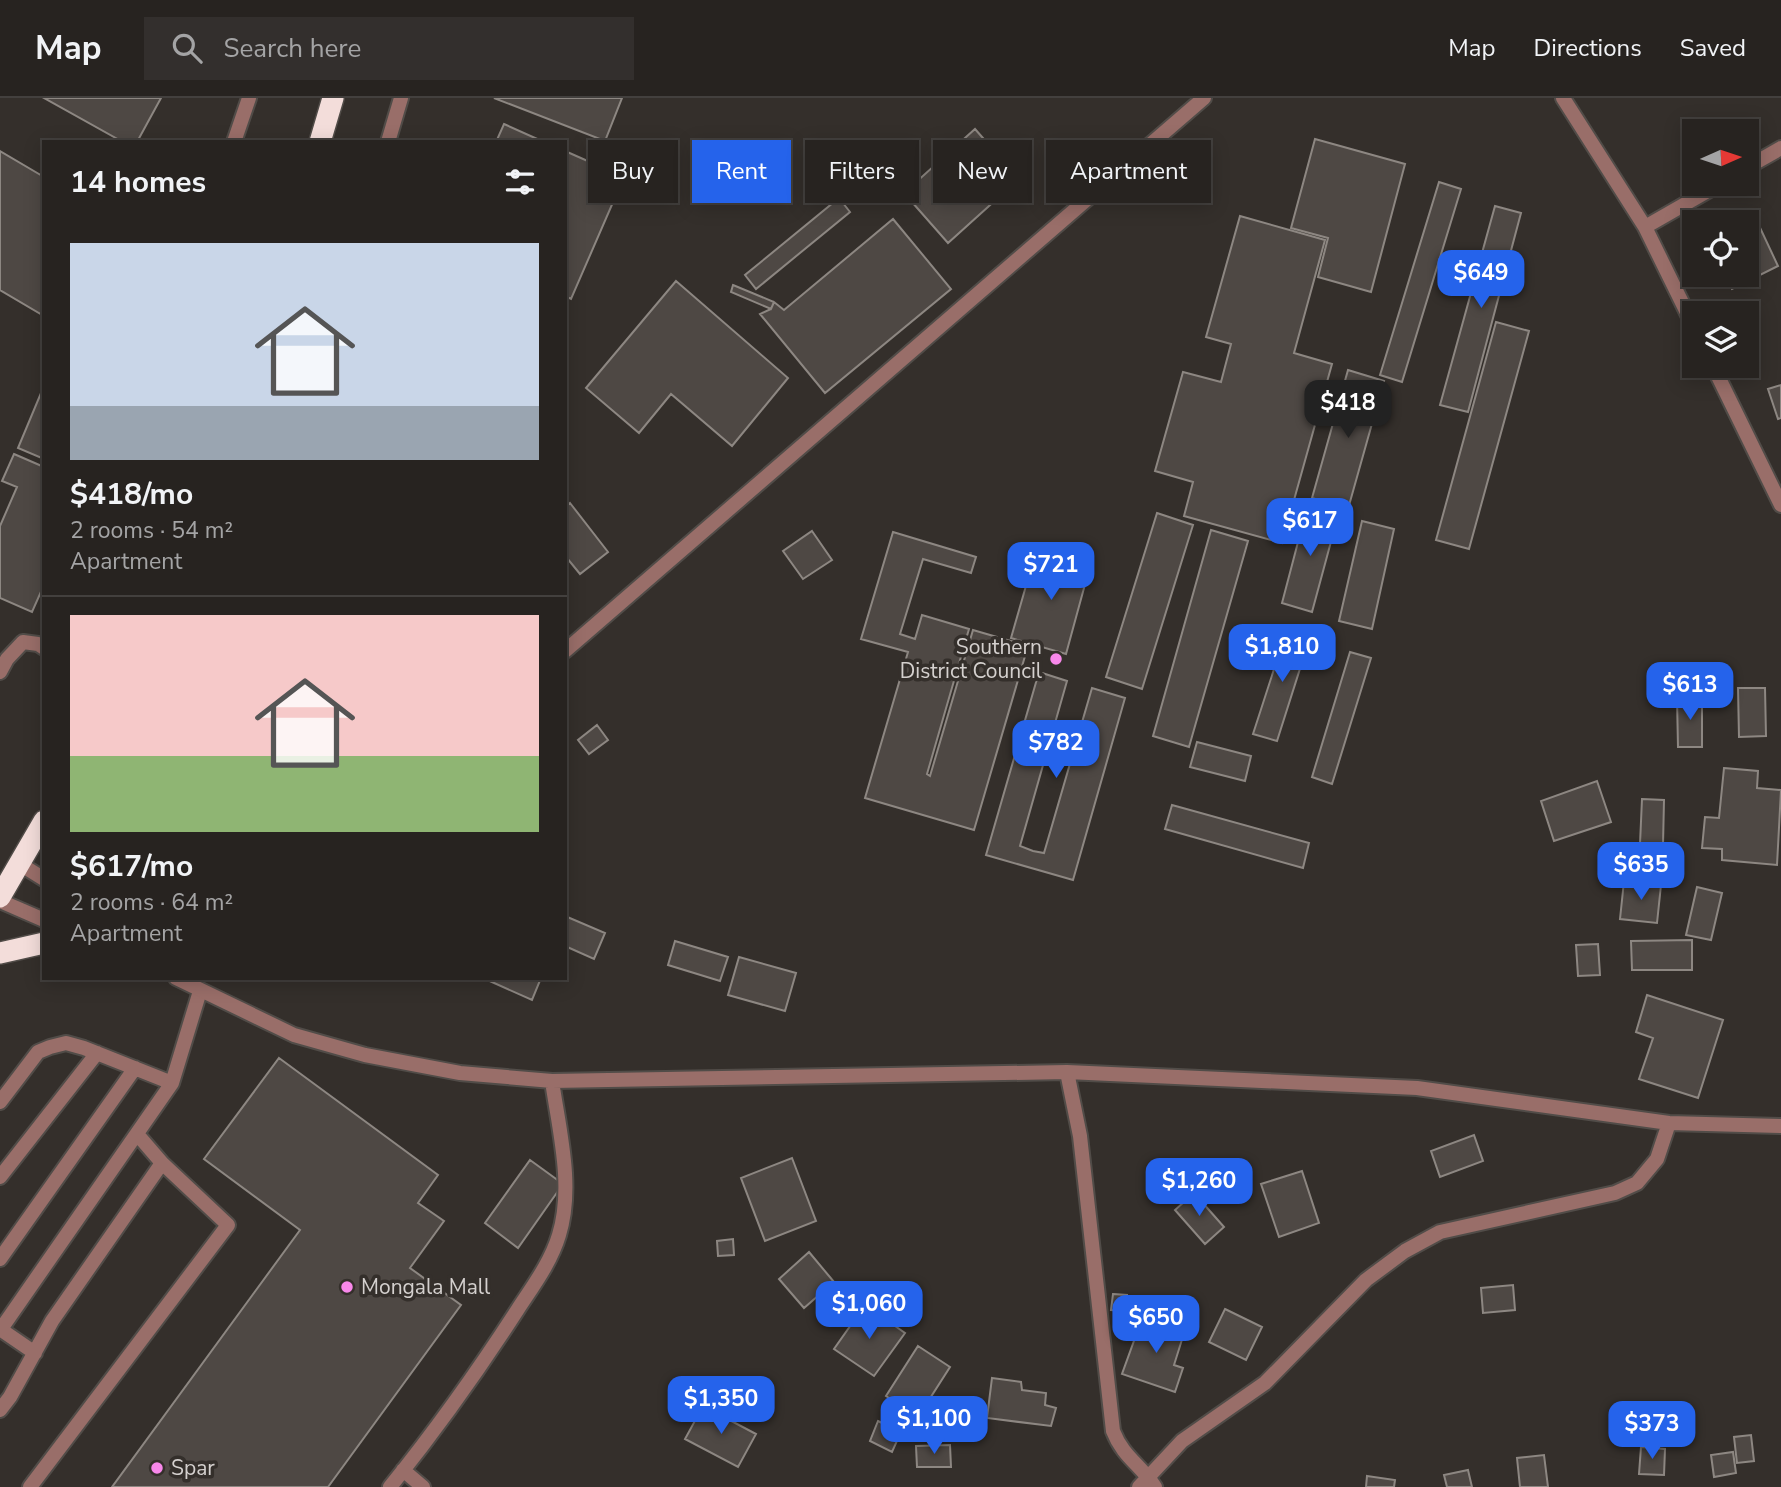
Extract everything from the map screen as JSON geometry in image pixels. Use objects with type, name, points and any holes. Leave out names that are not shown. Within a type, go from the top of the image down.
[{"type":"highway","points":[[321,140],[333,98]]},
{"type":"highway","points":[[0,899],[42,825]]},
{"type":"highway","points":[[0,953],[42,943]]},
{"type":"street","points":[[235,140],[249,98]]},
{"type":"street","points":[[389,140],[401,98]]},
{"type":"street","points":[[567,649],[1204,98]]},
{"type":"street","points":[[1563,98],[1645,227],[1682,303]]},
{"type":"street","points":[[1759,161],[1781,148]]},
{"type":"street","points":[[1645,227],[1699,196]]},
{"type":"street","points":[[1719,378],[1781,505]]},
{"type":"street","points":[[0,672],[6,659],[23,642],[42,647]]},
{"type":"street","points":[[20,864],[42,878]]},
{"type":"street","points":[[0,899],[42,919]]},
{"type":"street","points":[[180,980],[294,1035],[365,1055],[460,1073],[552,1081],[1067,1072],[1417,1088],[1669,1123],[1781,1126]]},
{"type":"street","points":[[35,1353],[0,1329],[172,1083],[200,991],[209,980]]},
{"type":"street","points":[[0,1102],[38,1052],[66,1043],[172,1083]]},
{"type":"street","points":[[0,1177],[97,1053]]},
{"type":"street","points":[[0,1259],[135,1068]]},
{"type":"street","points":[[1067,1072],[1080,1136],[1114,1431],[1124,1454],[1148,1484],[1182,1441],[1265,1383],[1366,1280],[1405,1251],[1440,1232],[1615,1193],[1637,1184],[1657,1159],[1669,1123]]},
{"type":"street","points":[[390,1487],[441,1423],[497,1341],[548,1263],[560,1234],[565,1174],[552,1081]]},
{"type":"street","points":[[30,1487],[228,1225],[162,1163],[137,1134]]},
{"type":"street","points":[[0,1410],[52,1321],[162,1163]]},
{"type":"street","points":[[403,1471],[423,1487]]},
{"type":"building","points":[[44,98],[161,98],[138,140],[119,140]]},
{"type":"building","points":[[494,98],[622,98],[605,140]]},
{"type":"building","points":[[504,124],[540,140],[497,140]]},
{"type":"building","points":[[975,129],[985,140],[963,140]]},
{"type":"building","points":[[1315,139],[1405,164],[1371,292],[1318,277],[1328,238],[1291,228]]},
{"type":"building","points":[[0,151],[42,176],[42,315],[0,290]]},
{"type":"building","points":[[567,152],[588,161],[588,203],[613,203],[571,299],[567,297]]},
{"type":"building","points":[[933,167],[933,203],[992,203],[948,243],[913,203],[919,203],[919,179]]},
{"type":"building","points":[[1439,182],[1461,189],[1402,382],[1380,375]]},
{"type":"building","points":[[833,203],[843,203],[850,212],[756,289],[745,275]]},
{"type":"building","points":[[1495,206],[1521,213],[1468,412],[1440,405]]},
{"type":"building","points":[[1240,216],[1325,240],[1294,353],[1332,364],[1282,543],[1184,516],[1193,482],[1155,471],[1183,372],[1221,382],[1231,344],[1206,337]]},
{"type":"building","points":[[893,219],[951,289],[825,393],[760,314],[771,309],[774,302],[784,310]]},
{"type":"building","points":[[1759,226],[1778,266],[1759,276]]},
{"type":"building","points":[[676,281],[788,378],[732,446],[671,394],[639,433],[586,388]]},
{"type":"building","points":[[733,285],[774,302],[771,309],[731,292]]},
{"type":"building","points":[[1496,322],[1529,331],[1469,549],[1436,540]]},
{"type":"building","points":[[1348,370],[1384,381],[1348,509],[1312,498]]},
{"type":"building","points":[[1781,385],[1781,418],[1778,419],[1768,389]]},
{"type":"building","points":[[41,393],[42,393],[42,458],[18,448]]},
{"type":"building","points":[[14,454],[42,466],[42,590],[32,612],[0,598],[0,526],[17,487],[2,481]]},
{"type":"building","points":[[570,503],[608,552],[580,574],[567,558],[567,506]]},
{"type":"building","points":[[1308,504],[1339,512],[1312,612],[1282,603]]},
{"type":"building","points":[[1157,513],[1193,525],[1142,689],[1106,677]]},
{"type":"building","points":[[1362,521],[1394,529],[1372,629],[1339,621]]},
{"type":"building","points":[[1211,530],[1248,541],[1189,747],[1153,736]]},
{"type":"building","points":[[812,531],[832,560],[803,579],[783,551]]},
{"type":"building","points":[[893,532],[976,557],[971,573],[923,559],[900,634],[915,639],[922,615],[969,629],[927,774],[930,776],[973,630],[1028,646],[974,830],[865,798],[908,652],[861,639]]},
{"type":"building","points":[[1036,551],[1090,566],[1066,654],[1011,638]]},
{"type":"building","points":[[1288,626],[1311,634],[1277,741],[1253,734]]},
{"type":"building","points":[[1350,652],[1371,658],[1332,784],[1312,777]]},
{"type":"building","points":[[1039,672],[1067,681],[1020,846],[1033,851],[1044,853],[1092,688],[1125,698],[1073,880],[986,855]]},
{"type":"building","points":[[1738,688],[1765,688],[1766,736],[1739,737]]},
{"type":"building","points":[[1677,698],[1702,698],[1702,747],[1678,747]]},
{"type":"building","points":[[597,725],[608,740],[589,754],[578,740]]},
{"type":"building","points":[[1197,742],[1251,756],[1245,781],[1190,767]]},
{"type":"building","points":[[1724,768],[1758,771],[1757,788],[1781,790],[1777,865],[1722,860],[1722,849],[1702,848],[1705,817],[1719,818]]},
{"type":"building","points":[[1597,781],[1611,822],[1554,841],[1541,801]]},
{"type":"building","points":[[1642,799],[1664,800],[1663,845],[1640,844]]},
{"type":"building","points":[[1172,805],[1309,843],[1303,868],[1165,829]]},
{"type":"building","points":[[1624,881],[1661,885],[1657,923],[1620,919]]},
{"type":"building","points":[[1697,887],[1722,893],[1711,940],[1686,935]]},
{"type":"building","points":[[567,917],[605,933],[594,959],[567,947]]},
{"type":"building","points":[[1692,940],[1692,970],[1632,970],[1631,941]]},
{"type":"building","points":[[675,941],[728,957],[720,981],[668,965]]},
{"type":"building","points":[[1598,944],[1600,975],[1578,976],[1576,945]]},
{"type":"building","points":[[739,957],[796,973],[785,1011],[728,995]]},
{"type":"building","points":[[487,980],[540,980],[532,1000]]},
{"type":"building","points":[[1647,995],[1723,1020],[1698,1098],[1639,1079],[1653,1038],[1636,1032]]},
{"type":"building","name":"Mongala Mall","points":[[279,1058],[438,1175],[418,1203],[444,1221],[410,1268],[461,1305],[328,1487],[112,1487],[300,1230],[204,1159]]},
{"type":"building","points":[[1474,1135],[1483,1161],[1440,1177],[1431,1151]]},
{"type":"building","points":[[792,1158],[816,1221],[765,1241],[741,1178]]},
{"type":"building","points":[[530,1160],[563,1184],[518,1248],[485,1223]]},
{"type":"building","points":[[1302,1171],[1319,1223],[1279,1237],[1261,1184]]},
{"type":"building","points":[[1194,1193],[1224,1227],[1205,1244],[1175,1210]]},
{"type":"building","points":[[733,1239],[734,1255],[718,1256],[717,1241]]},
{"type":"building","points":[[809,1252],[834,1282],[804,1308],[779,1279]]},
{"type":"building","points":[[1513,1285],[1515,1310],[1483,1313],[1481,1288]]},
{"type":"building","points":[[1113,1294],[1127,1295],[1126,1311],[1111,1310]]},
{"type":"building","points":[[865,1305],[905,1333],[874,1376],[834,1349]]},
{"type":"building","points":[[1225,1309],[1262,1327],[1246,1360],[1209,1342]]},
{"type":"building","points":[[1143,1316],[1185,1330],[1174,1365],[1183,1368],[1175,1392],[1122,1374]]},
{"type":"building","points":[[918,1346],[950,1367],[918,1417],[886,1396]]},
{"type":"building","points":[[992,1378],[1021,1382],[1022,1390],[1046,1393],[1045,1405],[1056,1408],[1051,1426],[987,1418]]},
{"type":"building","points":[[703,1406],[756,1434],[738,1467],[685,1439]]},
{"type":"building","points":[[878,1421],[901,1432],[892,1452],[870,1441]]},
{"type":"building","points":[[1751,1435],[1754,1461],[1737,1463],[1734,1437]]},
{"type":"building","points":[[950,1445],[951,1467],[917,1467],[916,1446]]},
{"type":"building","points":[[1641,1447],[1665,1449],[1664,1475],[1639,1474]]},
{"type":"building","points":[[1733,1452],[1736,1473],[1714,1477],[1711,1455]]},
{"type":"building","points":[[1544,1455],[1548,1487],[1520,1487],[1517,1458]]},
{"type":"building","points":[[1468,1470],[1472,1487],[1447,1487],[1444,1475]]},
{"type":"building","points":[[1367,1476],[1395,1480],[1394,1487],[1366,1487]]},
{"type":"place","name":"Southern District Council","points":[[1056,659]]},
{"type":"place","name":"Mongala Mall","points":[[347,1287]]},
{"type":"place","name":"Spar","points":[[157,1468]]}]
